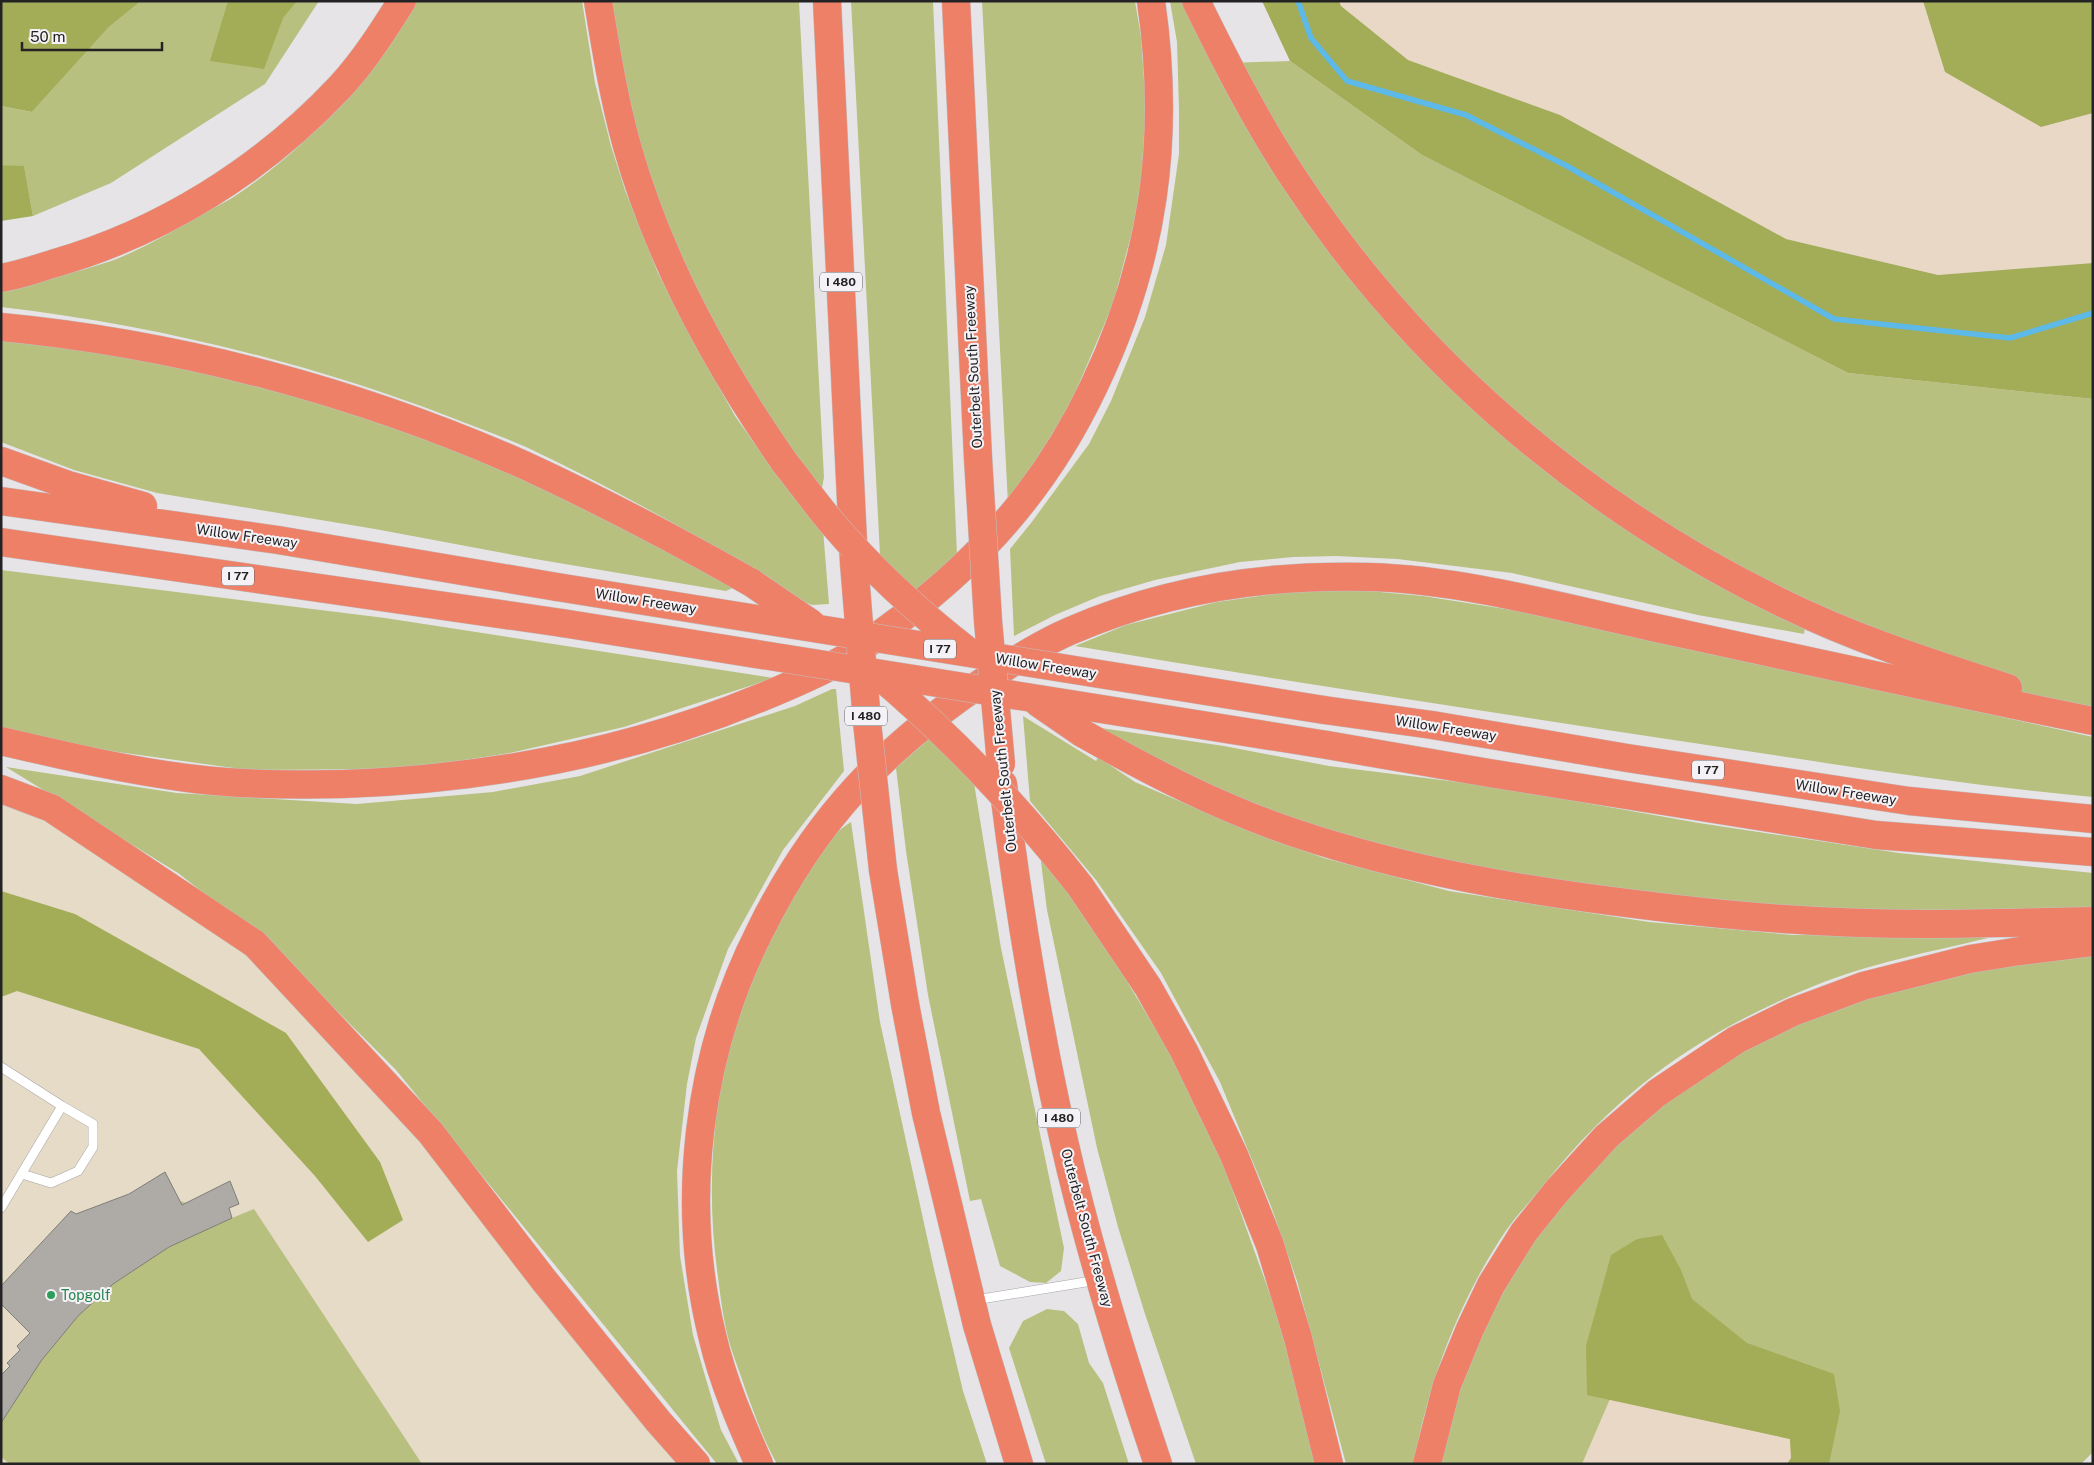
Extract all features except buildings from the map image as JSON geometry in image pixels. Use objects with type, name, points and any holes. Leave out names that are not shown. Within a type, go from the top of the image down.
[{"type":"highway","points":[[1,278],[77,257],[121,240],[166,220],[214,191],[257,160],[301,124],[340,86],[375,43],[402,1]]},
{"type":"highway","points":[[598,1],[614,92],[628,147],[651,216],[680,284],[712,350],[747,408],[785,463],[832,523],[881,576],[929,621],[1009,683],[1082,733],[1185,789],[1294,833],[1366,855],[1511,888],[1716,914],[1824,921],[1923,924],[2093,921]]},
{"type":"highway","name":"I 480","points":[[827,1],[854,563],[866,722],[883,870],[905,1004],[926,1113],[977,1325],[1019,1464]]},
{"type":"highway","name":"Outerbelt South Freeway","points":[[956,1],[978,458],[988,621],[1001,764],[1021,922],[1040,1028],[1064,1142],[1100,1280],[1158,1464]]},
{"type":"highway","points":[[1,741],[100,764],[197,779],[314,784],[393,782],[494,770],[575,756],[662,734],[731,710],[788,686],[842,660],[889,628],[952,578],[977,556],[1019,508],[1056,457],[1085,404],[1114,344],[1131,296],[1143,253],[1150,215],[1157,152],[1159,92],[1156,34],[1151,1]]},
{"type":"highway","points":[[1196,1],[1262,127],[1295,180],[1333,235],[1397,313],[1442,361],[1491,407],[1549,457],[1603,498],[1664,539],[1717,570],[1778,601],[1903,653],[2093,715]]},
{"type":"highway","points":[[1,326],[145,348],[235,368],[362,403],[426,426],[523,465],[671,537],[752,583],[870,667],[914,705],[1014,805],[1080,886],[1153,995],[1189,1059],[1234,1156],[1270,1245],[1298,1338],[1329,1464]]},
{"type":"highway","points":[[1,461],[68,485],[119,500],[278,540]]},
{"type":"highway","name":"Willow Freeway","points":[[1,501],[278,540],[556,587],[1324,710],[1909,801],[2093,819]]},
{"type":"highway","name":"I 77","points":[[1,542],[562,623],[1327,745],[1498,775],[1876,836],[2093,852]]},
{"type":"highway","points":[[759,1464],[734,1405],[712,1339],[700,1259],[697,1216],[697,1159],[707,1082],[728,1004],[754,942],[779,892],[812,840],[851,792],[906,738],[958,698],[1023,656],[1068,632],[1127,610],[1218,586],[1272,580],[1374,577],[1479,590],[1974,697],[2093,720]]},
{"type":"highway","points":[[1,789],[51,808],[255,944],[430,1132],[543,1279],[652,1414],[696,1464]]},
{"type":"highway","points":[[1427,1464],[1447,1386],[1470,1329],[1501,1270],[1524,1232],[1557,1191],[1606,1137],[1657,1093],[1736,1040],[1793,1012],[1863,986],[1970,959],[2020,950],[2093,942]]},
{"type":"lane","points":[[1,1066],[93,1124],[93,1147],[78,1171],[51,1183],[22,1174]]},
{"type":"lane","points":[[1,1208],[62,1106]]},
{"type":"lane","points":[[972,1300],[1100,1280]]},
{"type":"shaded area","points":[[1339,1],[1923,1],[1945,72],[2041,127],[2093,113],[2093,263],[1938,275],[1786,239],[1560,115],[1408,60],[1341,6]]},
{"type":"shaded area","points":[[1,789],[255,944],[696,1464],[1,1464]]},
{"type":"shaded area","points":[[1610,1399],[1790,1439],[1792,1464],[1582,1464]]},
{"type":"green space","points":[[1,1],[141,1],[109,27],[32,112],[1,106]]},
{"type":"green space","points":[[141,1],[319,1],[265,84],[111,183],[33,216],[24,167],[1,165],[1,106],[32,112],[109,27]]},
{"type":"green space","points":[[228,1],[297,1],[283,18],[264,69],[210,61]]},
{"type":"green space","points":[[417,1],[582,1],[595,83],[611,146],[625,190],[658,273],[735,416],[769,464],[823,529],[829,604],[812,605],[799,600],[753,567],[751,569],[729,554],[679,526],[552,459],[507,439],[396,397],[285,363],[173,335],[116,324],[1,307],[1,289],[70,273],[121,257],[160,238],[238,194],[291,153],[338,107],[380,56]]},
{"type":"green space","points":[[608,1],[799,1],[824,477],[822,488],[788,449],[695,293],[668,232],[640,152]]},
{"type":"green space","points":[[851,1],[933,1],[957,555],[915,590],[880,555]]},
{"type":"green space","points":[[982,1],[1135,1],[1141,37],[1146,107],[1140,201],[1113,304],[1069,407],[1008,504]]},
{"type":"green space","points":[[1170,1],[1185,1],[1442,373],[1805,626],[1804,634],[1698,615],[1512,573],[1397,559],[1336,556],[1293,557],[1240,562],[1155,580],[1100,596],[1055,615],[1014,636],[1010,549],[1089,444],[1111,401],[1145,317],[1166,245],[1179,154],[1177,42]]},
{"type":"green space","points":[[1262,1],[1339,1],[1341,6],[1408,60],[1560,115],[1786,239],[1938,275],[2093,263],[2093,399],[1848,373],[1422,155],[1290,61]]},
{"type":"green space","points":[[1923,1],[2093,1],[2093,113],[2041,127],[1945,72]]},
{"type":"green space","points":[[1290,61],[1422,155],[1848,373],[2093,399],[2093,715],[1959,672],[1664,539],[1397,313],[1227,63]]},
{"type":"green space","points":[[1,165],[24,166],[33,216],[1,221]]},
{"type":"green space","points":[[1,339],[108,349],[291,391],[423,436],[572,500],[737,586],[726,591],[535,559],[375,529],[157,493],[74,470],[1,442]]},
{"type":"green space","points":[[1,570],[385,618],[774,678],[624,727],[510,753],[432,765],[380,769],[248,770],[96,749],[1,727]]},
{"type":"green space","points":[[1358,590],[1423,596],[1543,615],[2093,737],[2093,797],[2039,792],[1826,763],[1371,694],[1075,646],[1126,625],[1217,602],[1296,591]]},
{"type":"green space","points":[[832,689],[836,689],[844,771],[783,850],[728,949],[696,1038],[687,1084],[677,1171],[680,1256],[693,1335],[721,1430],[739,1464],[717,1464],[396,1070],[275,949],[178,873],[6,767],[177,793],[357,804],[493,792],[580,776],[795,706]]},
{"type":"green space","points":[[1023,716],[1096,761],[1098,757],[1135,782],[1254,833],[1324,858],[1449,891],[1649,922],[1793,935],[1963,936],[1988,938],[1878,964],[1814,986],[1731,1025],[1672,1061],[1638,1087],[1609,1113],[1568,1156],[1509,1226],[1488,1258],[1460,1314],[1437,1373],[1420,1433],[1414,1464],[1346,1464],[1297,1281],[1271,1206],[1220,1082],[1161,973],[1096,880],[1030,801]]},
{"type":"green space","points":[[1101,728],[1224,746],[1329,766],[1490,786],[1699,823],[1899,853],[2093,873],[2093,909],[1858,913],[1700,900],[1485,870],[1305,828],[1150,760]]},
{"type":"green space","points":[[930,738],[974,783],[1001,948],[1064,1248],[1061,1271],[1046,1283],[1030,1282],[1000,1266],[981,1199],[970,1201],[928,995],[906,851],[896,768]]},
{"type":"green space","points":[[851,822],[880,1022],[934,1269],[963,1391],[987,1464],[777,1464],[754,1412],[726,1331],[713,1230],[712,1181],[714,1133],[731,1037],[745,991],[764,946],[786,904],[806,871],[823,848],[841,829]]},
{"type":"green space","points":[[1040,854],[1107,948],[1182,1073],[1220,1155],[1277,1314],[1318,1464],[1196,1464],[1145,1314],[1118,1227],[1097,1148],[1047,910]]},
{"type":"green space","points":[[1,891],[75,914],[286,1033],[380,1162],[403,1220],[368,1242],[315,1176],[199,1049],[17,991],[1,997]]},
{"type":"green space","points":[[2093,942],[2093,1452],[2081,1464],[1792,1464],[1790,1439],[1610,1399],[1582,1464],[1427,1464],[1470,1329],[1606,1137],[1793,1012]]},
{"type":"green space","points":[[166,1174],[179,1201],[187,1203],[230,1181],[239,1204],[229,1208],[232,1218],[254,1209],[422,1464],[10,1464],[1,1457],[1,1375],[10,1366],[7,1363],[20,1350],[17,1346],[30,1333],[1,1304],[1,1286],[71,1211],[79,1217],[122,1199],[156,1179],[159,1175]]},
{"type":"green space","points":[[1662,1235],[1681,1270],[1692,1299],[1747,1343],[1834,1374],[1840,1411],[1829,1464],[1787,1464],[1791,1458],[1790,1439],[1587,1395],[1586,1346],[1611,1255],[1637,1239]]},
{"type":"green space","points":[[1047,1309],[1064,1311],[1078,1324],[1089,1363],[1103,1383],[1129,1464],[1046,1464],[1009,1348],[1023,1321]]},
{"type":"waterway","points":[[1298,1],[1311,38],[1347,81],[1466,115],[1567,166],[1834,319],[2010,338],[2093,313]]},
{"type":"place","name":"Topgolf","points":[[51,1295]]}]
